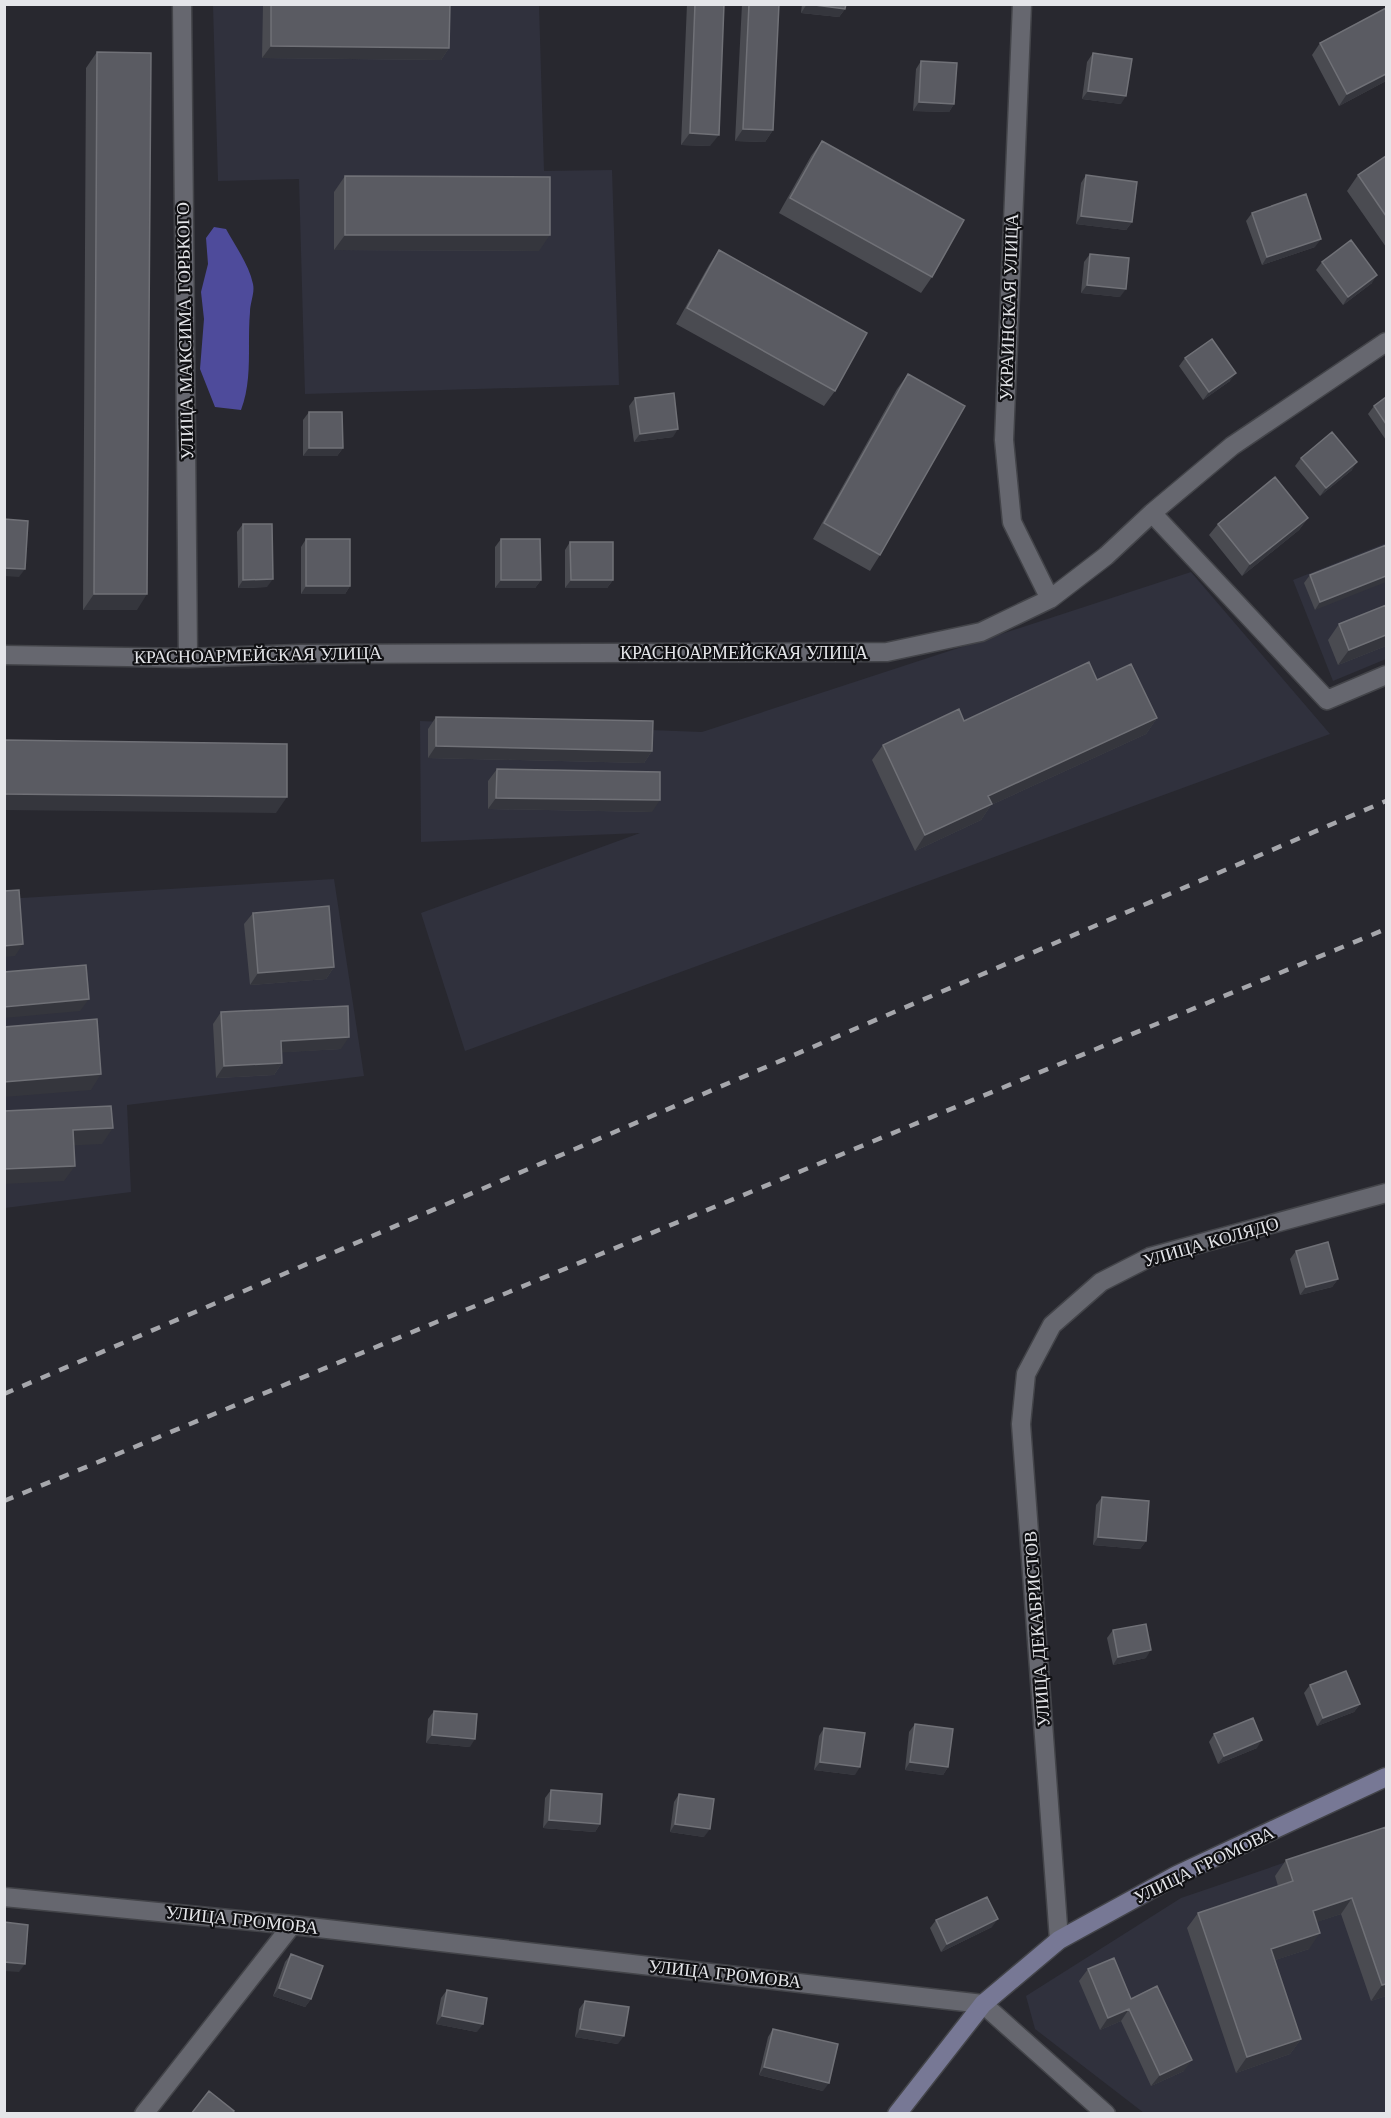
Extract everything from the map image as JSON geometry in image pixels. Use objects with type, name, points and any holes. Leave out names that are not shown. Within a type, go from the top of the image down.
[{"type":"street","name":"УЛИЦА МАКСИМА ГОРЬКОГО","points":[[182,4],[188,658]]},
{"type":"street","name":"УКРАИНСКАЯ УЛИЦА","points":[[1022,4],[1004,440],[1012,522],[1050,599]]},
{"type":"street","name":"КРАСНОАРМЕЙСКАЯ УЛИЦА","points":[[4,655],[188,658],[299,654],[887,652],[981,632],[1050,599],[1106,556],[1152,513],[1232,446],[1386,342]]},
{"type":"street","points":[[1152,513],[1327,700],[1386,675]]},
{"type":"street","name":"УЛИЦА КОЛЯДО","points":[[1052,1325],[1101,1282],[1150,1257],[1386,1193]]},
{"type":"street","name":"УЛИЦА ДЕКАБРИСТОВ","points":[[1052,1325],[1026,1374],[1021,1424],[1059,1940]]},
{"type":"street","name":"УЛИЦА ГРОМОВА","points":[[4,1897],[292,1925],[983,2004],[1059,1940],[1177,1875],[1386,1777]]},
{"type":"street","points":[[144,2114],[292,1925]]},
{"type":"street","points":[[897,2114],[983,2004],[1106,2114]]},
{"type":"shaded area","points":[[213,5],[539,5],[544,171],[612,170],[619,385],[305,394],[299,179],[218,181]]},
{"type":"shaded area","points":[[214,227],[226,229],[245,263],[253,284],[247,386],[241,410],[215,407],[200,369],[204,319],[201,292],[208,264],[206,238]]},
{"type":"shaded area","points":[[1386,543],[1386,659],[1333,681],[1293,580]]},
{"type":"shaded area","points":[[1191,572],[1330,734],[465,1051],[421,913],[640,833],[421,842],[420,721],[702,732]]},
{"type":"shaded area","points":[[334,879],[364,1076],[127,1105],[131,1192],[5,1208],[5,899]]},
{"type":"shaded area","points":[[1386,1828],[1386,2113],[1144,2113],[1035,2029],[1026,1996],[1181,1898]]},
{"type":"building","points":[[271,4],[450,4],[449,48],[271,46]]},
{"type":"building","points":[[695,4],[724,4],[719,135],[690,133]]},
{"type":"building","points":[[749,4],[779,4],[773,130],[743,129]]},
{"type":"building","points":[[807,4],[846,4],[845,9]]},
{"type":"building","points":[[1386,8],[1386,74],[1347,94],[1320,43]]},
{"type":"building","points":[[97,52],[151,53],[147,594],[94,594]]},
{"type":"building","points":[[1093,53],[1132,59],[1126,96],[1088,91]]},
{"type":"building","points":[[921,61],[957,63],[954,104],[919,102]]},
{"type":"building","points":[[822,141],[964,220],[932,277],[790,198]]},
{"type":"building","points":[[1386,156],[1386,216],[1358,175]]},
{"type":"building","points":[[1086,175],[1137,182],[1132,222],[1081,216]]},
{"type":"building","points":[[345,176],[550,177],[550,235],[345,235]]},
{"type":"building","points":[[1306,194],[1321,239],[1267,257],[1252,213]]},
{"type":"building","points":[[1351,240],[1377,275],[1348,297],[1322,262]]},
{"type":"building","points":[[719,250],[867,333],[835,391],[687,308]]},
{"type":"building","points":[[1090,254],[1129,258],[1126,289],[1087,285]]},
{"type":"building","points":[[1212,339],[1236,373],[1209,392],[1185,358]]},
{"type":"building","points":[[908,374],[965,406],[880,555],[824,523]]},
{"type":"building","points":[[674,393],[678,429],[640,434],[635,398]]},
{"type":"building","points":[[1386,397],[1386,424],[1374,406]]},
{"type":"building","points":[[309,412],[342,412],[343,448],[309,448]]},
{"type":"building","points":[[1332,432],[1357,462],[1326,488],[1301,458]]},
{"type":"building","points":[[1275,477],[1308,518],[1250,564],[1218,524]]},
{"type":"building","points":[[4,519],[28,521],[25,569],[4,568]]},
{"type":"building","points":[[243,524],[272,524],[273,579],[243,580]]},
{"type":"building","points":[[306,539],[350,539],[350,586],[306,586]]},
{"type":"building","points":[[501,539],[540,539],[541,580],[501,580]]},
{"type":"building","points":[[570,542],[613,542],[613,580],[571,580]]},
{"type":"building","points":[[1386,545],[1386,576],[1320,602],[1310,575]]},
{"type":"building","points":[[1386,605],[1386,635],[1349,650],[1339,624]]},
{"type":"building","points":[[1089,662],[1097,680],[1131,664],[1157,718],[988,796],[992,804],[925,835],[883,745],[959,709],[964,721]]},
{"type":"building","points":[[436,717],[653,721],[652,751],[436,746]]},
{"type":"building","points":[[4,740],[287,744],[287,797],[4,794]]},
{"type":"building","points":[[497,769],[660,772],[660,800],[496,798]]},
{"type":"building","points":[[19,890],[23,944],[4,946],[4,891]]},
{"type":"building","points":[[329,906],[334,967],[258,973],[253,913]]},
{"type":"building","points":[[86,965],[89,999],[4,1007],[4,972]]},
{"type":"building","points":[[348,1006],[349,1037],[281,1041],[282,1063],[224,1066],[221,1012]]},
{"type":"building","points":[[97,1019],[101,1074],[4,1082],[4,1027]]},
{"type":"building","points":[[111,1106],[113,1128],[73,1130],[75,1166],[4,1169],[4,1111]]},
{"type":"building","points":[[1328,1242],[1338,1279],[1306,1287],[1296,1251]]},
{"type":"building","points":[[1102,1497],[1149,1501],[1146,1541],[1098,1537]]},
{"type":"building","points":[[1146,1624],[1151,1650],[1118,1657],[1113,1630]]},
{"type":"building","points":[[1346,1671],[1360,1704],[1323,1718],[1310,1685]]},
{"type":"building","points":[[434,1711],[477,1714],[475,1739],[432,1735]]},
{"type":"building","points":[[1253,1718],[1262,1740],[1224,1756],[1214,1734]]},
{"type":"building","points":[[915,1724],[953,1729],[948,1767],[910,1762]]},
{"type":"building","points":[[824,1728],[865,1733],[860,1767],[820,1762]]},
{"type":"building","points":[[551,1790],[602,1794],[600,1824],[549,1820]]},
{"type":"building","points":[[679,1794],[714,1799],[710,1829],[675,1824]]},
{"type":"building","points":[[1386,1827],[1386,1984],[1382,1985],[1352,1898],[1313,1911],[1320,1933],[1271,1949],[1301,2039],[1247,2057],[1198,1913],[1293,1881],[1286,1860]]},
{"type":"building","points":[[987,1897],[998,1919],[947,1944],[936,1920]]},
{"type":"building","points":[[4,1922],[28,1925],[25,1964],[4,1962]]},
{"type":"building","points":[[291,1954],[323,1966],[311,1999],[279,1988]]},
{"type":"building","points":[[1114,1958],[1131,1999],[1157,1986],[1192,2060],[1160,2075],[1129,2009],[1108,2018],[1088,1969]]},
{"type":"building","points":[[447,1990],[487,1998],[483,2024],[442,2016]]},
{"type":"building","points":[[585,2001],[629,2007],[624,2036],[580,2029]]},
{"type":"building","points":[[773,2029],[838,2044],[829,2083],[764,2067]]},
{"type":"building","points":[[209,2091],[234,2111],[232,2114],[191,2114]]},
{"type":"railway","points":[[4,1394],[1386,801]]},
{"type":"railway","points":[[4,1501],[1386,929]]}]
